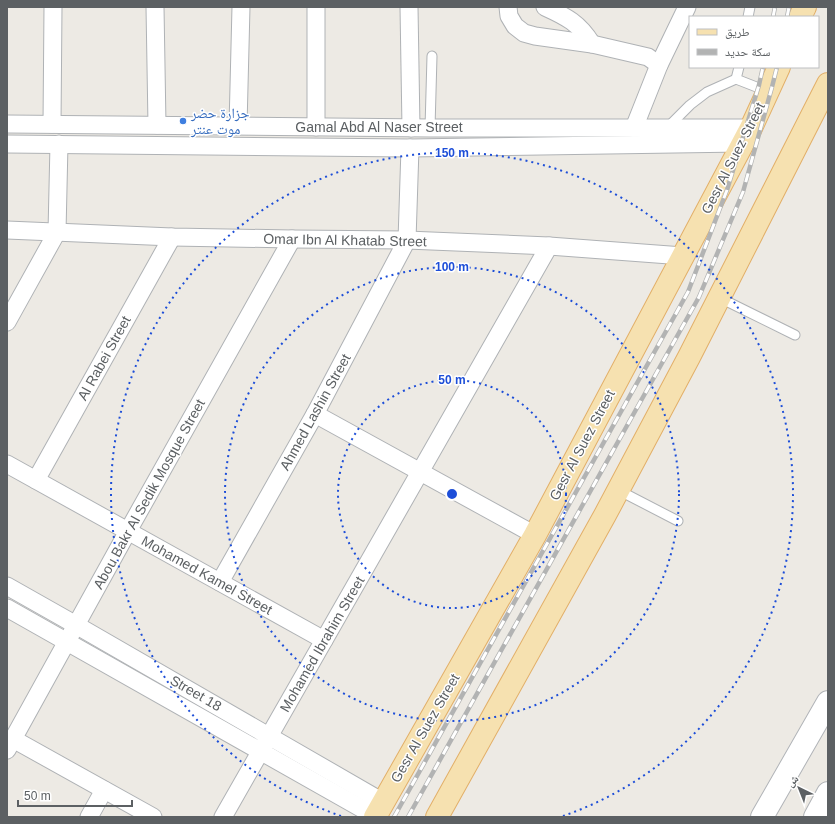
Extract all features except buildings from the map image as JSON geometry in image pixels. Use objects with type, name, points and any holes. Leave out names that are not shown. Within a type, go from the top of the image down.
[{"type":"main road","points":[[800,16],[805,7]]},
{"type":"main road","name":"Gesr Al Suez Street","points":[[378,812],[534,535],[746,136],[779,68]]},
{"type":"main road","points":[[437,817],[618,490],[689,358],[828,84]]},
{"type":"main road","points":[[762,817],[828,702]]},
{"type":"main road","points":[[815,817],[828,793]]},
{"type":"street","points":[[52,124],[53,7]]},
{"type":"street","points":[[155,7],[157,125]]},
{"type":"street","points":[[238,126],[241,7]]},
{"type":"street","points":[[316,7],[316,127]]},
{"type":"street","points":[[409,7],[411,128]]},
{"type":"street","points":[[508,7],[509,16],[515,26],[524,33],[535,36],[592,44],[648,57],[659,65]]},
{"type":"street","points":[[544,7],[569,19],[586,34],[592,44]]},
{"type":"street","points":[[634,128],[659,65],[687,7]]},
{"type":"street","name":"Gamal Abd Al Naser Street","points":[[7,124],[411,128],[634,128],[667,129],[746,136]]},
{"type":"street","name":"Gamal Abd Al Naser Street","points":[[7,144],[410,148],[746,136]]},
{"type":"street","points":[[7,322],[57,232],[58,144]]},
{"type":"street","points":[[408,240],[410,148]]},
{"type":"street","name":"Omar Ibn Al Khatab Street","points":[[7,230],[172,237],[408,240],[549,246],[683,256]]},
{"type":"street","name":"Al Rabei Street","points":[[36,480],[172,237]]},
{"type":"street","name":"Abou Bakr Al Sedik Mosque Street","points":[[10,745],[292,239]]},
{"type":"street","name":"Ahmed Lashin Street","points":[[220,582],[315,414],[408,240]]},
{"type":"street","name":"Mohamed Ibrahim Street","points":[[223,817],[549,246]]},
{"type":"street","points":[[315,414],[534,535]]},
{"type":"street","name":"Mohamed Kamel Street","points":[[7,464],[324,640]]},
{"type":"street","name":"Street 18","points":[[7,586],[270,736],[378,812]]},
{"type":"street","name":"Street 18","points":[[7,608],[261,751],[378,812]]},
{"type":"street","points":[[10,745],[104,790],[153,817]]},
{"type":"street","points":[[89,817],[104,790]]},
{"type":"lane","points":[[430,128],[432,56]]},
{"type":"lane","points":[[736,79],[739,68]]},
{"type":"lane","points":[[667,129],[690,105],[707,92],[736,79],[768,90]]},
{"type":"lane","points":[[720,298],[795,335]]},
{"type":"lane","points":[[618,490],[678,521]]},
{"type":"railway","points":[[773,16],[775,7]]},
{"type":"railway","points":[[787,16],[789,7]]},
{"type":"railway","points":[[394,817],[688,292],[727,190],[763,68]]},
{"type":"railway","points":[[408,817],[699,297],[743,192],[777,68]]},
{"type":"place","name":"جزارة حضر موت عنتر","points":[[183,121]]}]
